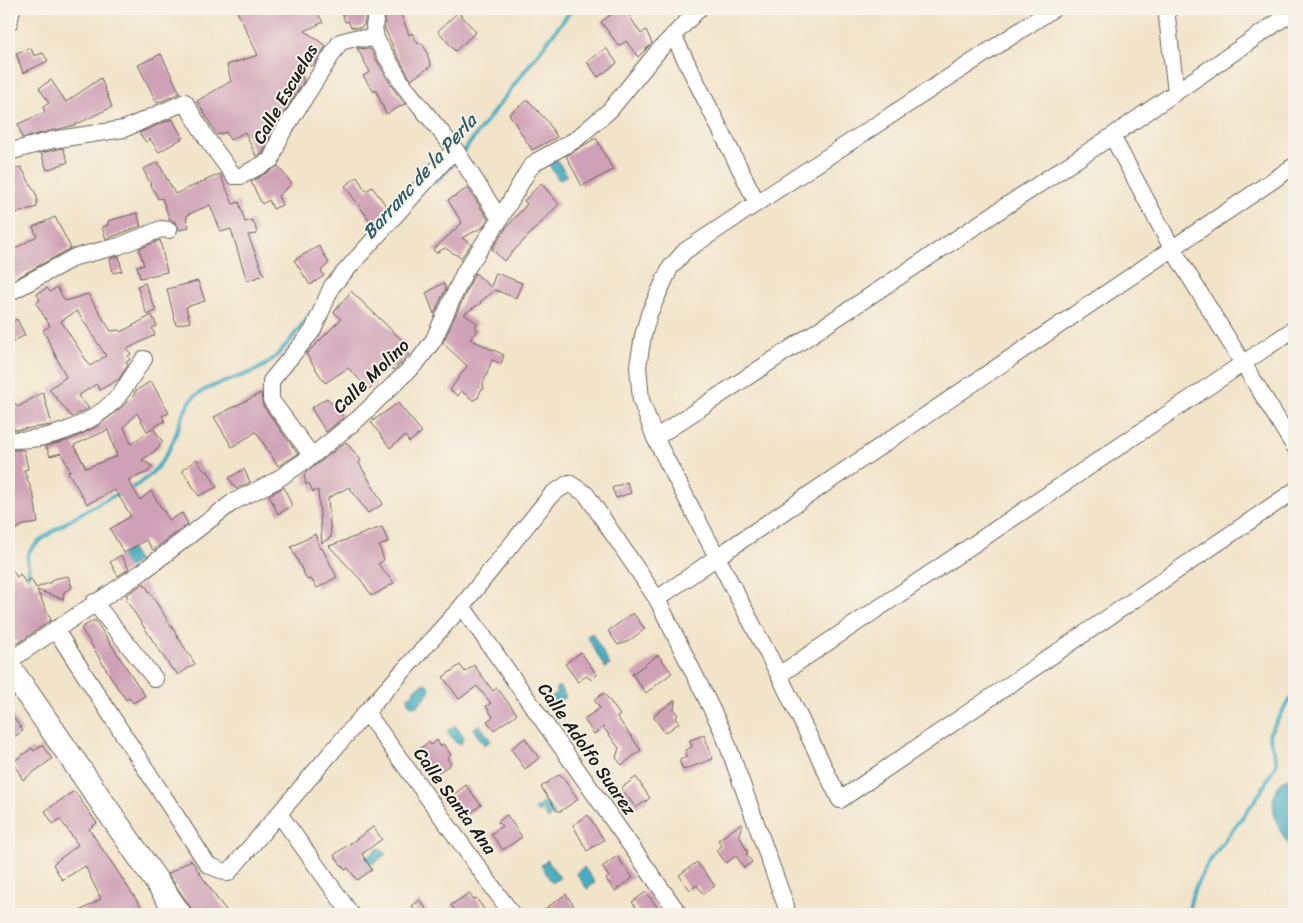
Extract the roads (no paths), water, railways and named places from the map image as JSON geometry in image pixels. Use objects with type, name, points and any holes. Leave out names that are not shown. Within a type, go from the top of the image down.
[{"type":"highway","points":[[9,667],[179,914]]},
{"type":"street","points":[[378,9],[374,26],[376,39],[403,85],[455,149],[500,219]]},
{"type":"street","name":"Calle Molino","points":[[9,661],[94,602],[142,572],[233,502],[275,481],[312,456],[358,419],[418,361],[441,327],[465,271],[500,219],[530,169],[537,161],[575,140],[610,110],[673,34],[699,9]]},
{"type":"street","points":[[1053,9],[685,252],[670,268],[658,292],[643,336],[638,366],[641,400],[655,438],[779,676],[840,800],[1294,491]]},
{"type":"street","points":[[1166,9],[1176,92]]},
{"type":"street","points":[[655,438],[1112,136],[1294,11]]},
{"type":"street","points":[[673,34],[757,203]]},
{"type":"street","name":"Calle Escuelas","points":[[9,152],[52,140],[124,129],[185,102],[207,139],[234,176],[241,176],[271,160],[281,135],[340,42],[355,38],[376,39]]},
{"type":"street","points":[[1112,136],[1172,248],[1294,446]]},
{"type":"street","points":[[312,456],[271,400],[271,381],[313,330],[332,286],[455,149]]},
{"type":"street","points":[[657,599],[1294,166]]},
{"type":"street","points":[[9,293],[64,261],[80,255],[119,246],[160,229],[169,230]]},
{"type":"street","points":[[779,676],[1294,329]]},
{"type":"street","points":[[9,440],[46,437],[81,424],[98,415],[120,394],[144,359]]},
{"type":"street","points":[[55,629],[208,865],[228,873],[280,815],[366,712],[462,606],[552,494],[569,483],[586,494],[657,599],[724,732],[786,906],[786,914]]},
{"type":"street","points":[[94,602],[154,679]]},
{"type":"street","name":"Calle Adolfo Suarez","points":[[462,606],[679,914]]},
{"type":"street","name":"Calle Santa Ana","points":[[366,712],[512,914]]},
{"type":"street","points":[[280,815],[351,914]]},
{"type":"water","points":[[554,160],[557,160],[567,175],[559,180],[549,165]]},
{"type":"water","points":[[131,549],[138,561],[128,568],[121,555]]},
{"type":"water","points":[[592,633],[610,665],[605,668],[587,636]]},
{"type":"water","points":[[426,683],[430,687],[429,693],[417,706],[411,706],[408,702],[408,697],[413,694],[414,689]]},
{"type":"water","points":[[559,686],[566,697],[551,706],[547,700],[557,693],[555,689]]},
{"type":"water","points":[[479,724],[491,741],[484,745],[473,729]]},
{"type":"water","points":[[455,725],[464,737],[461,744],[456,743],[447,731]]},
{"type":"water","points":[[1294,775],[1294,851],[1281,833],[1274,810],[1273,799],[1276,790],[1283,781]]},
{"type":"water","points":[[545,801],[555,814],[548,819],[542,810],[538,813],[535,809]]},
{"type":"water","points":[[379,848],[386,854],[371,865],[365,858]]},
{"type":"water","points":[[547,860],[560,878],[552,883],[541,865]]},
{"type":"water","points":[[584,867],[595,883],[587,889],[576,873]]},
{"type":"waterway","name":"Barranc de la Perla","points":[[463,152],[572,9]]},
{"type":"waterway","name":"Barranc de la Perla","points":[[436,182],[457,160]]},
{"type":"waterway","name":"Barranc de la Perla","points":[[130,489],[147,478],[160,464],[170,447],[186,408],[193,398],[207,389],[254,371],[269,362],[288,343],[310,314]]},
{"type":"waterway","name":"Barranc de la Perla","points":[[28,576],[28,554],[43,538],[100,503],[121,493]]},
{"type":"waterway","points":[[1189,914],[1191,899],[1206,867],[1260,793],[1277,763],[1269,734],[1294,692]]}]
